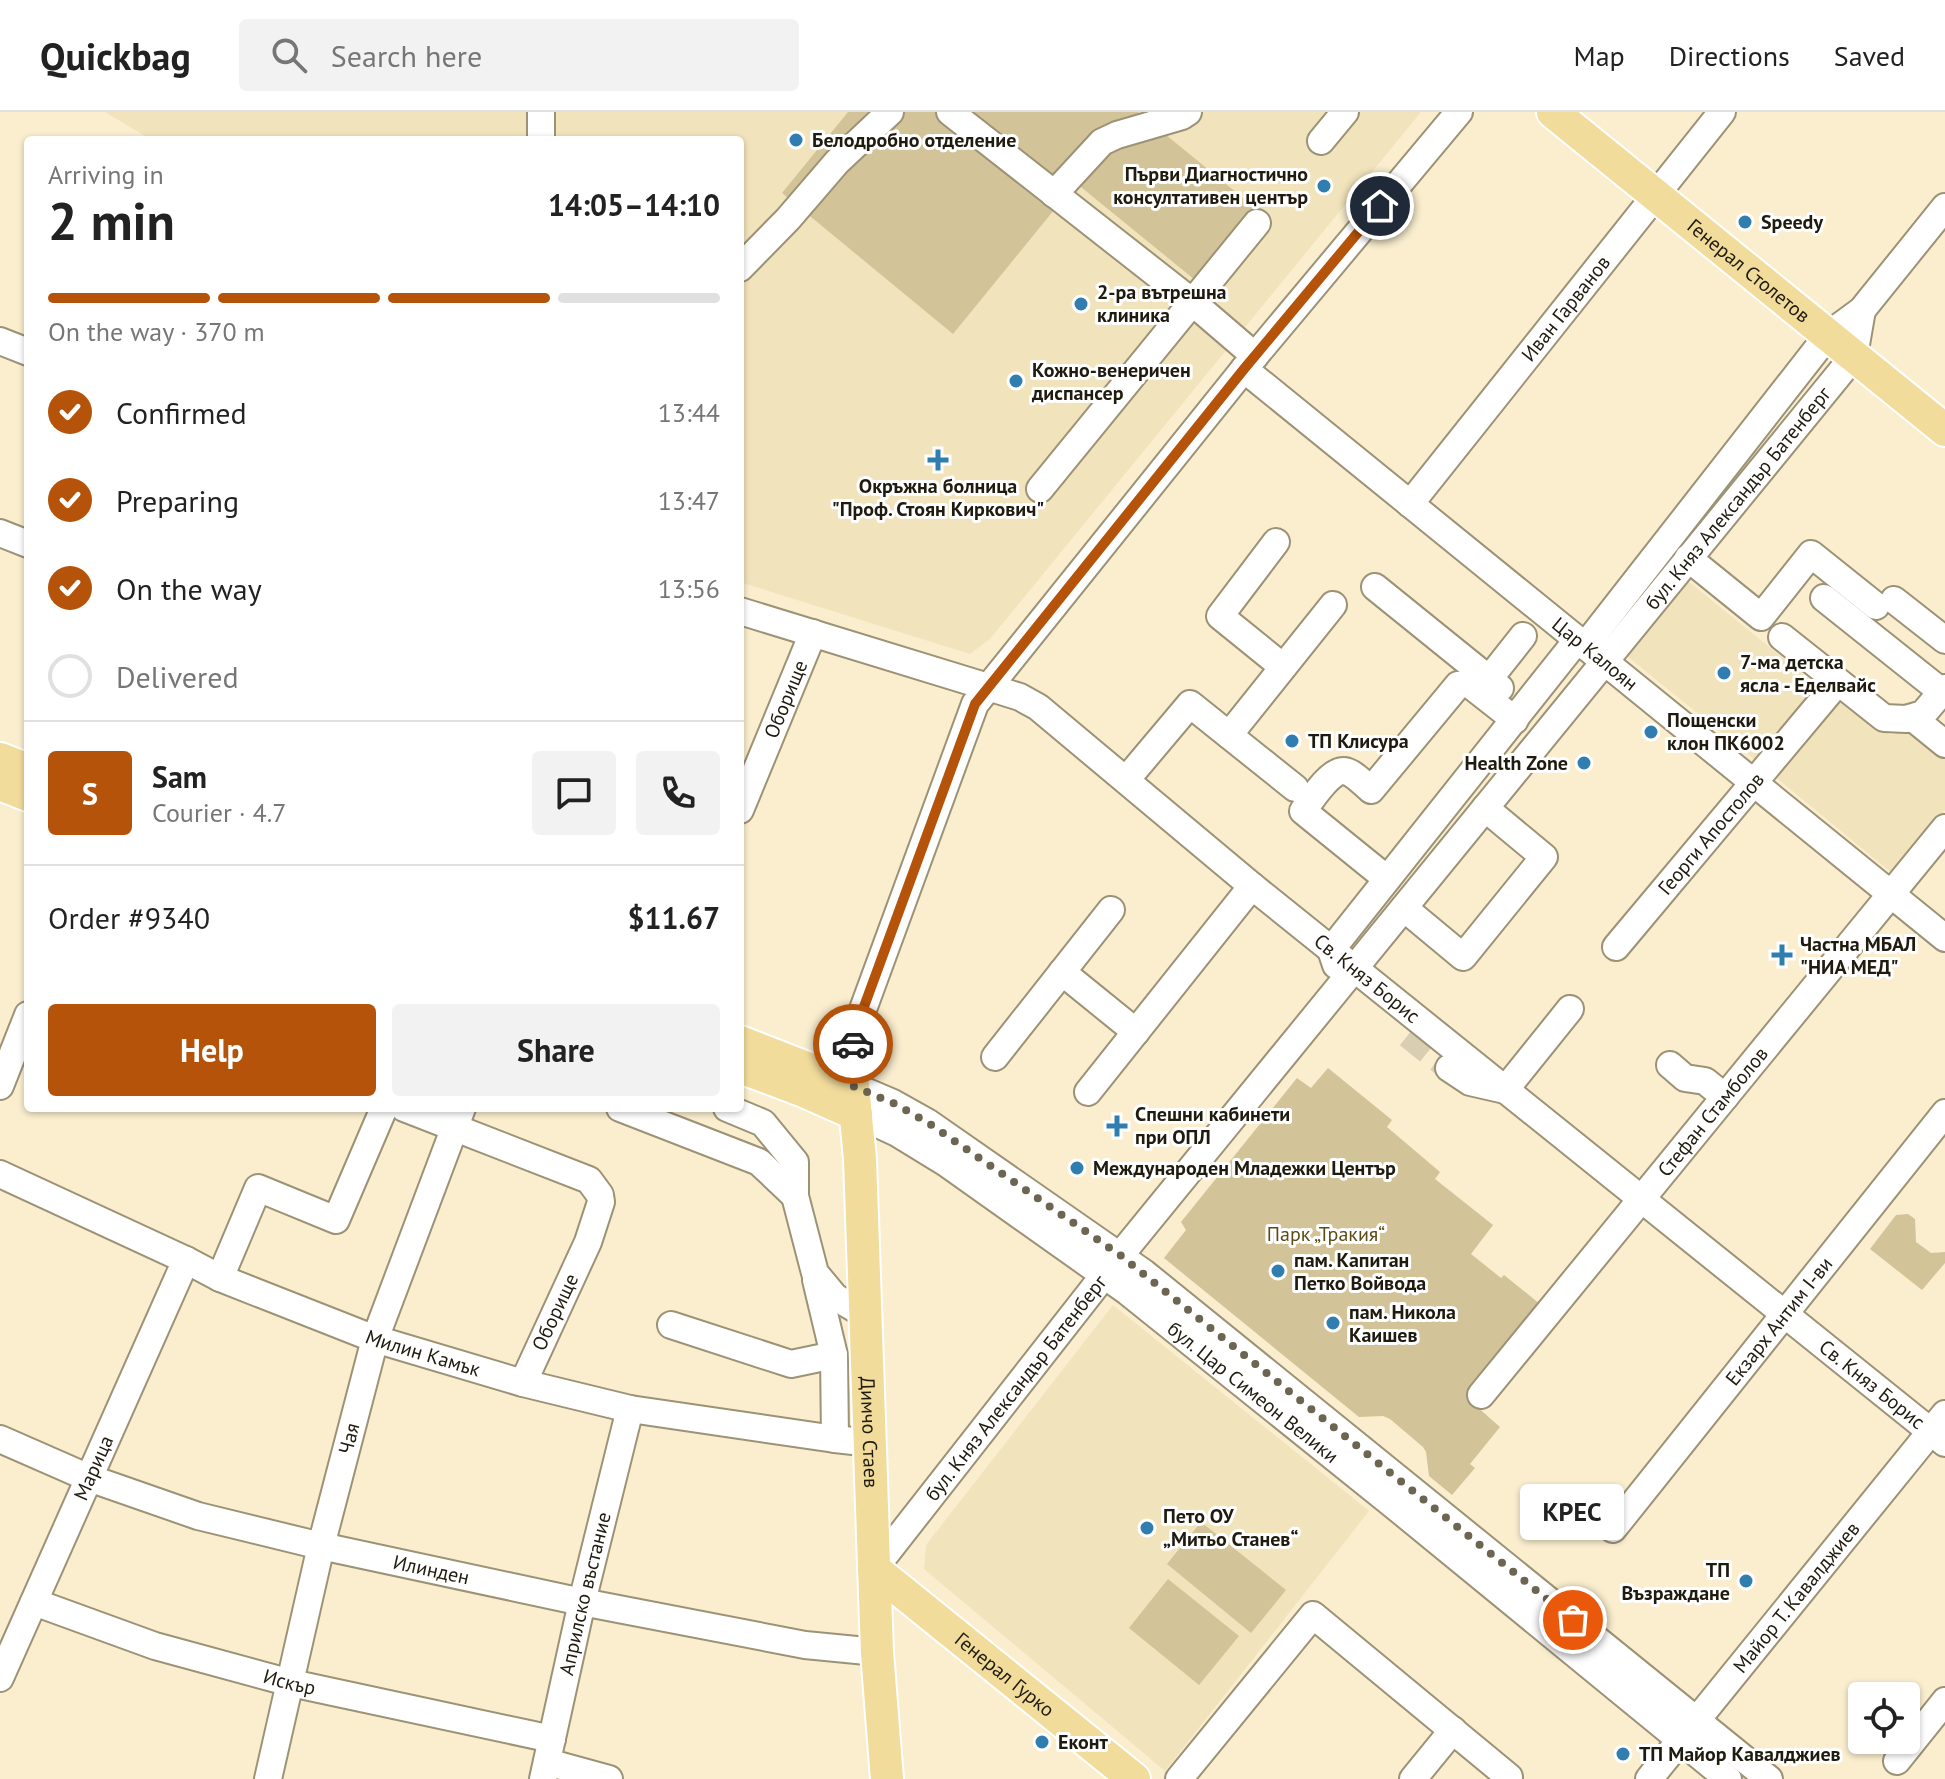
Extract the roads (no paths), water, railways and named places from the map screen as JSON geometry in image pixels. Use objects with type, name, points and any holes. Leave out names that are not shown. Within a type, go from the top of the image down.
[{"type":"main road","name":"Генерал Столетов","points":[[1553,112],[1945,430]]},
{"type":"main road","points":[[0,759],[24,768]]},
{"type":"main road","points":[[0,784],[24,793]]},
{"type":"main road","name":"бул. Цар Симеон Велики","points":[[744,1044],[855,1100]]},
{"type":"main road","name":"бул. Цар Симеон Велики","points":[[744,1068],[804,1091],[855,1100]]},
{"type":"main road","name":"Димчо Стаев","points":[[855,1100],[860,1159],[877,1652],[887,1779]]},
{"type":"main road","name":"Генерал Гурко","points":[[874,1569],[1134,1779]]},
{"type":"street","points":[[541,112],[541,136]]},
{"type":"street","points":[[744,264],[837,162],[890,112]]},
{"type":"street","name":"Цар Калоян","points":[[950,112],[1191,301],[1250,362],[1593,661],[1754,783],[1945,938]]},
{"type":"street","points":[[1054,194],[1102,142],[1188,112]]},
{"type":"street","points":[[1321,141],[1345,112]]},
{"type":"street","points":[[855,1100],[851,1056],[858,1023],[975,704],[1250,362],[1459,112]]},
{"type":"street","name":"Иван Гарванов","points":[[1410,504],[1722,112]]},
{"type":"street","name":"бул. Княз Александър Батенберг","points":[[874,1569],[1113,1265],[1485,808],[1828,335],[1862,310],[1945,207]]},
{"type":"street","points":[[1040,489],[1257,223]]},
{"type":"street","name":"бул. Княз Александър Батенберг","points":[[1593,661],[1688,558],[1854,356],[1862,310]]},
{"type":"street","points":[[0,533],[24,542]]},
{"type":"street","points":[[1276,542],[1220,616],[1283,667]]},
{"type":"street","points":[[1688,558],[1761,617],[1811,554],[1945,640]]},
{"type":"street","points":[[1375,587],[1489,679],[1520,714]]},
{"type":"street","points":[[1782,637],[1884,718],[1895,720],[1923,714],[1943,690],[1824,598]]},
{"type":"street","points":[[1229,735],[1333,605]]},
{"type":"street","name":"Св. Княз Борис","points":[[744,612],[1020,697],[1038,707],[1331,950]]},
{"type":"street","name":"Оборище","points":[[744,800],[813,633]]},
{"type":"street","points":[[1489,679],[1523,636]]},
{"type":"street","name":"бул. Княз Александър Батенберг","points":[[1331,950],[1574,644],[1593,661]]},
{"type":"street","name":"Георги Апостолов","points":[[1616,947],[1838,682]]},
{"type":"street","points":[[1387,879],[1303,811],[1312,799],[1331,776],[1341,771],[1348,772],[1371,790],[1458,685],[1469,684],[1520,714]]},
{"type":"street","points":[[1126,780],[1190,704],[1295,788]]},
{"type":"street","points":[[1913,718],[1945,744]]},
{"type":"street","points":[[1404,908],[1463,957],[1544,857],[1485,808]]},
{"type":"street","name":"Стефан Стамболов","points":[[1481,1395],[1945,828]]},
{"type":"street","points":[[1088,1092],[1252,886]]},
{"type":"street","points":[[995,1057],[1111,910]]},
{"type":"street","points":[[1331,950],[1349,977]]},
{"type":"street","points":[[1062,972],[1136,1032]]},
{"type":"street","name":"Св. Княз Борис","points":[[1349,977],[1393,1000],[1785,1314],[1940,1430]]},
{"type":"street","points":[[1393,1000],[1408,1035]]},
{"type":"street","points":[[1449,1068],[1470,1082],[1505,1090],[1570,1009]]},
{"type":"street","points":[[0,1086],[24,1025]]},
{"type":"street","points":[[1670,1065],[1685,1078],[1705,1081],[1725,1097]]},
{"type":"street","name":"бул. Цар Симеон Велики","points":[[855,1100],[893,1103],[927,1122],[1425,1499],[1688,1731],[1728,1779]]},
{"type":"street","points":[[220,1278],[258,1188],[336,1220],[382,1112]]},
{"type":"street","name":"Оборище","points":[[426,1112],[458,1118],[589,1180],[600,1195],[601,1202],[588,1242],[523,1383]]},
{"type":"street","points":[[630,1112],[759,1162],[795,1196]]},
{"type":"street","points":[[737,1112],[763,1123],[795,1162],[795,1196],[834,1355],[835,1439]]},
{"type":"street","name":"Екзарх Антим I-ви","points":[[1613,1529],[1945,1113]]},
{"type":"street","name":"Чая","points":[[268,1779],[321,1546],[375,1339],[458,1118]]},
{"type":"street","name":"Милин Камък","points":[[0,1174],[220,1278],[375,1339],[523,1383],[630,1409],[871,1443]]},
{"type":"street","name":"Марица","points":[[0,1678],[186,1260]]},
{"type":"street","points":[[815,1273],[835,1297],[866,1315]]},
{"type":"street","points":[[671,1325],[791,1364],[834,1355]]},
{"type":"street","name":"Априлско въстание","points":[[548,1760],[582,1602],[630,1409]]},
{"type":"street","name":"Майор Т. Кавалджиев","points":[[1649,1779],[1940,1430]]},
{"type":"street","name":"Илинден","points":[[0,1439],[89,1478],[198,1516],[321,1546],[582,1602],[805,1645],[877,1652]]},
{"type":"street","name":"Искър","points":[[34,1602],[155,1646],[291,1683],[609,1779]]},
{"type":"street","points":[[1179,1779],[1313,1615],[1509,1777],[1507,1779]]},
{"type":"street","points":[[1897,1761],[1945,1701]]},
{"type":"street","points":[[1413,1779],[1453,1730]]},
{"type":"street","name":"бул. Цар Симеон Велики","points":[[1688,1731],[1769,1779]]},
{"type":"tunnel","points":[[1408,1035],[1449,1068]]},
{"type":"place","name":"Белодробно отделение","points":[[796,140]]},
{"type":"place","name":"Първи Диагностично консултативен център","points":[[1324,186]]},
{"type":"place","name":"Speedy","points":[[1745,222]]},
{"type":"place","name":"2-ра вътрешна клиника","points":[[1081,304]]},
{"type":"place","name":"Кожно-венеричен диспансер","points":[[1016,381]]},
{"type":"place","name":"Окръжна болница \"Проф. Стоян Киркович\"","points":[[938,460]]},
{"type":"place","name":"7-ма детска ясла - Еделвайс","points":[[1724,673]]},
{"type":"place","name":"Пощенски клон ПК6002","points":[[1651,732]]},
{"type":"place","name":"ТП Клисура","points":[[1292,741]]},
{"type":"place","name":"Health Zone","points":[[1584,763]]},
{"type":"place","name":"Частна МБАЛ \"НИА МЕД\"","points":[[1782,955]]},
{"type":"place","name":"Спешни кабинети при ОПЛ","points":[[1117,1126]]},
{"type":"place","name":"Международен Младежки Център","points":[[1077,1168]]},
{"type":"place","name":"пам. Капитан Петко Войвода","points":[[1278,1271]]},
{"type":"place","name":"пам. Никола Каишев","points":[[1333,1323]]},
{"type":"place","name":"Пето ОУ „Митьо Станев“","points":[[1147,1528]]},
{"type":"place","name":"ТП Възраждане","points":[[1746,1581]]},
{"type":"place","name":"КРЕС","points":[[1573,1620]]},
{"type":"place","name":"Еконт","points":[[1042,1742]]},
{"type":"place","name":"ТП Майор Кавалджиев","points":[[1623,1754]]},
{"type":"park label","name":"Парк „Тракия“","points":[[1326,1234]]}]
